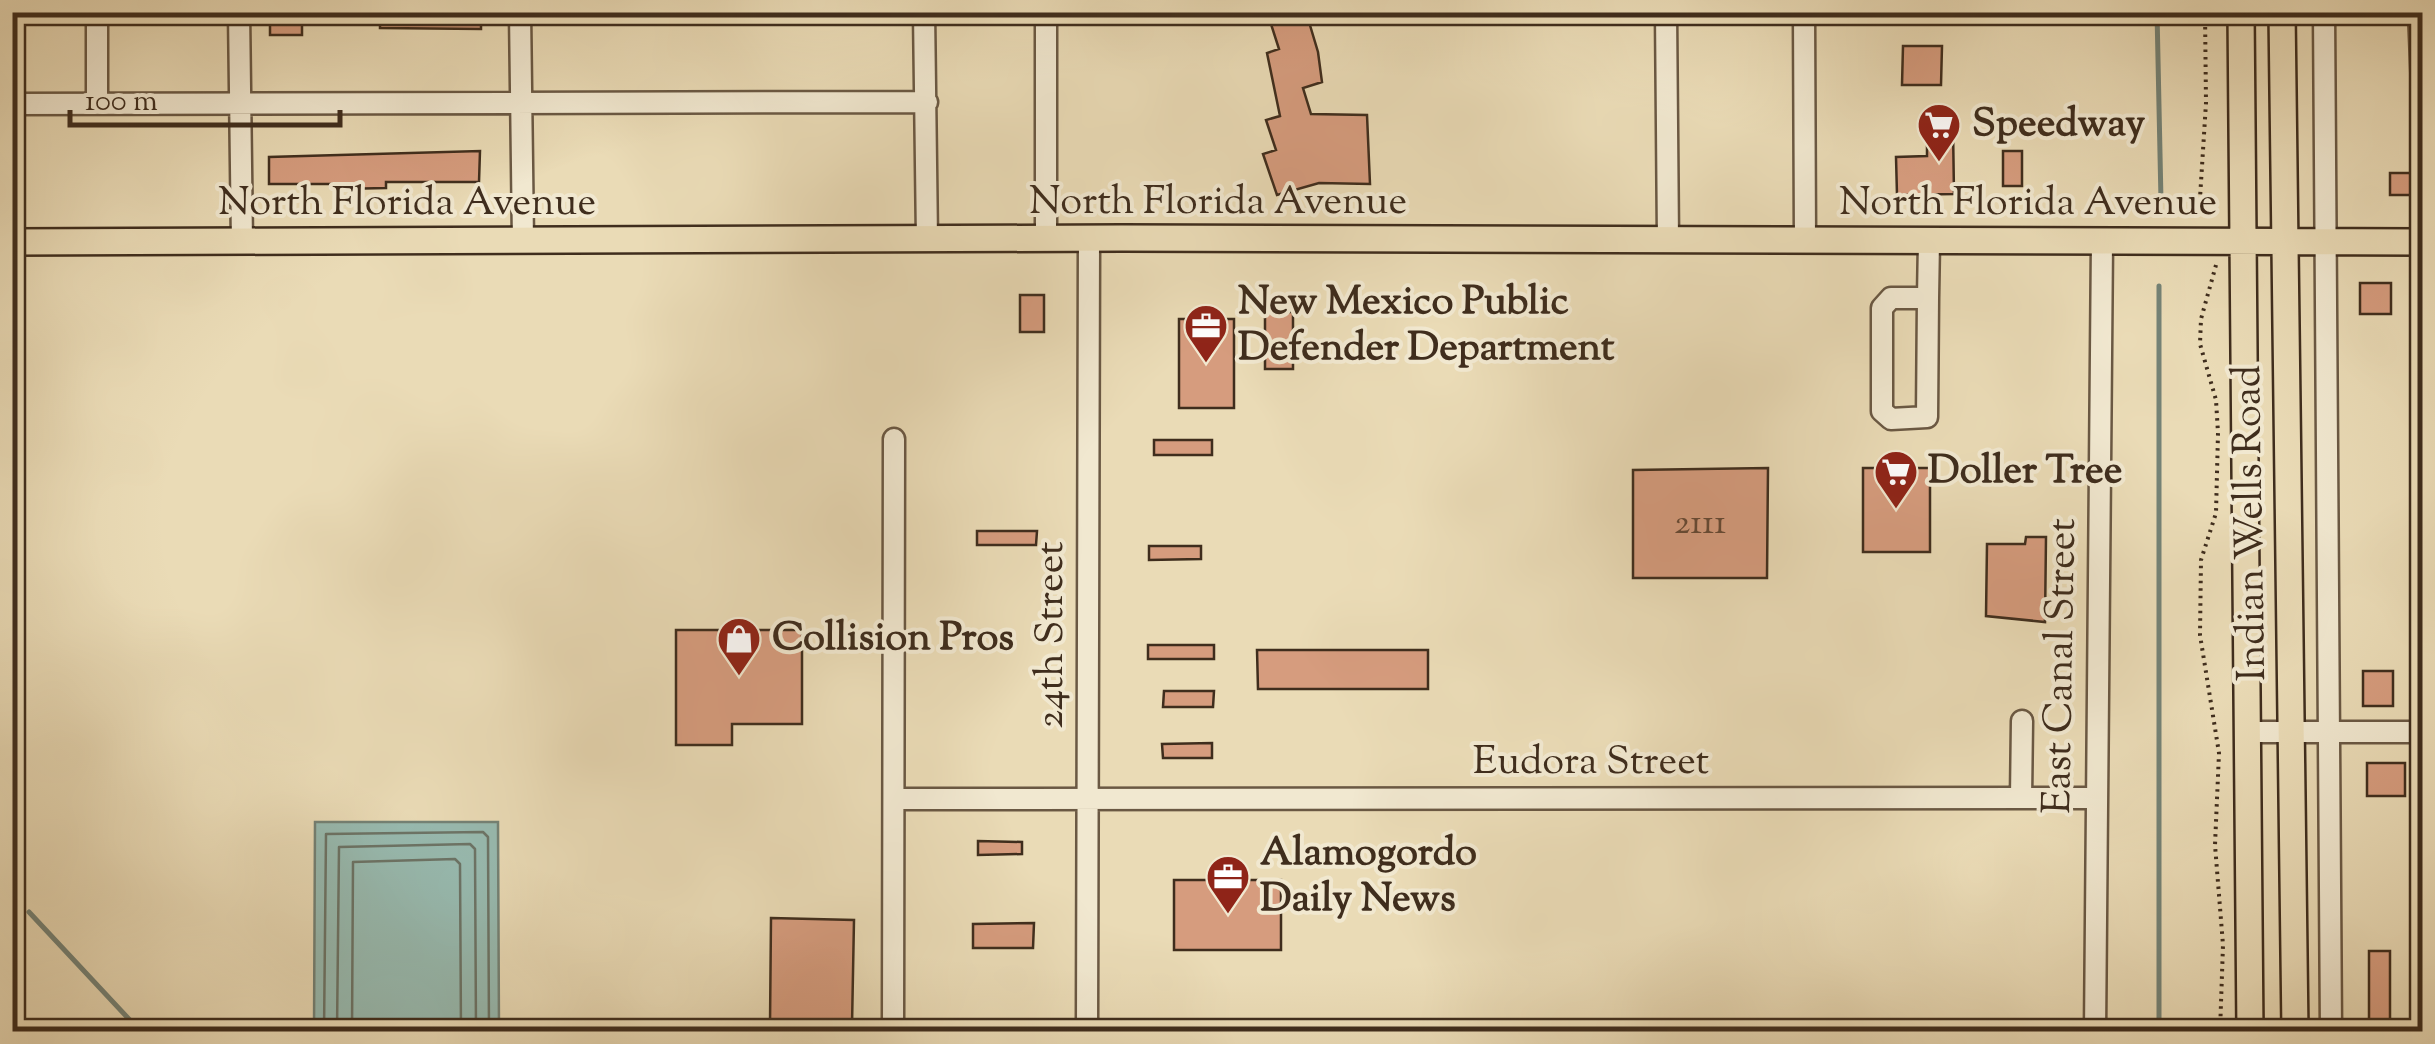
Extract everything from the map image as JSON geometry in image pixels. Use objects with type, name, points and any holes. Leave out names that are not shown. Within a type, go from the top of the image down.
[{"type":"main road","name":"Indian Wells Road","points":[[2241,12],[2250,1032]]},
{"type":"main road","name":"Indian Wells Road","points":[[2282,12],[2296,1032]]},
{"type":"main road","name":"North Florida Avenue","points":[[12,242],[2422,242]]},
{"type":"street","points":[[97,12],[97,104]]},
{"type":"street","points":[[239,12],[242,243]]},
{"type":"street","points":[[520,12],[523,241]]},
{"type":"street","points":[[924,12],[927,240]]},
{"type":"street","points":[[1046,12],[1046,239]]},
{"type":"street","points":[[1666,12],[1668,242]]},
{"type":"street","points":[[1804,12],[1805,241]]},
{"type":"street","name":"Indian Wells Road","points":[[2324,12],[2331,1032]]},
{"type":"street","points":[[2419,12],[2422,85]]},
{"type":"street","points":[[12,104],[927,102]]},
{"type":"street","name":"24th Street","points":[[1087,1032],[1088,239]]},
{"type":"street","points":[[1928,298],[1891,298],[1882,308],[1882,411],[1890,420],[1928,418],[1929,241]]},
{"type":"street","name":"East Canal Street","points":[[2095,1032],[2102,242]]},
{"type":"street","points":[[893,1032],[894,440]]},
{"type":"street","points":[[2021,798],[2022,721]]},
{"type":"street","points":[[2250,732],[2422,732]]},
{"type":"street","name":"Eudora Street","points":[[894,798],[2095,798]]},
{"type":"path","points":[[2205,12],[2206,103],[2200,198],[2216,212]]},
{"type":"path","points":[[2216,265],[2200,319],[2200,344],[2216,400],[2218,432],[2216,513],[2201,560],[2200,635],[2219,753],[2215,845],[2223,945],[2220,1032]]},
{"type":"water","points":[[315,822],[498,822],[499,1031],[314,1031]]},
{"type":"building","points":[[270,12],[302,12],[302,35],[270,35]]},
{"type":"building","points":[[380,12],[481,12],[481,29],[380,28]]},
{"type":"building","points":[[1306,12],[1318,52],[1322,82],[1303,88],[1311,114],[1367,115],[1370,184],[1319,183],[1277,195],[1263,154],[1276,150],[1266,120],[1280,116],[1267,53],[1279,49],[1270,21]]},
{"type":"building","points":[[1903,46],[1942,46],[1941,85],[1902,85]]},
{"type":"building","points":[[1927,128],[1953,128],[1954,194],[1897,195],[1896,157],[1927,156]]},
{"type":"building","points":[[480,151],[479,182],[386,182],[386,188],[341,189],[341,184],[269,184],[269,157]]},
{"type":"building","points":[[2003,151],[2022,151],[2022,186],[2003,186]]},
{"type":"building","points":[[2390,173],[2422,173],[2422,195],[2390,195]]},
{"type":"building","points":[[2360,283],[2391,283],[2391,314],[2360,314]]},
{"type":"building","points":[[1020,295],[1044,295],[1044,332],[1020,332]]},
{"type":"building","points":[[1265,312],[1293,312],[1293,369],[1265,369]]},
{"type":"building","name":"New Mexico Public Defender Department","points":[[1179,319],[1234,319],[1234,408],[1179,408]]},
{"type":"building","points":[[1154,440],[1212,440],[1212,455],[1154,455]]},
{"type":"building","points":[[1768,468],[1767,578],[1633,578],[1633,470]]},
{"type":"building","name":"Doller Tree","points":[[1863,468],[1930,468],[1930,552],[1863,552]]},
{"type":"building","points":[[977,531],[1037,531],[1036,545],[977,545]]},
{"type":"building","points":[[2026,537],[2046,537],[2045,622],[1986,616],[1987,544],[2025,544]]},
{"type":"building","points":[[1149,546],[1201,546],[1201,559],[1149,560]]},
{"type":"building","name":"Collision Pros","points":[[676,630],[802,630],[802,724],[732,724],[732,745],[676,745]]},
{"type":"building","points":[[1148,645],[1214,645],[1214,659],[1148,659]]},
{"type":"building","points":[[1257,650],[1428,650],[1428,689],[1258,689]]},
{"type":"building","points":[[2363,671],[2393,671],[2393,706],[2363,706]]},
{"type":"building","points":[[1164,691],[1214,691],[1213,707],[1163,707]]},
{"type":"building","points":[[1212,743],[1212,758],[1163,758],[1162,744]]},
{"type":"building","points":[[2367,763],[2405,763],[2405,796],[2367,796]]},
{"type":"building","points":[[978,841],[1022,842],[1022,854],[978,855]]},
{"type":"building","name":"Alamogordo Daily News","points":[[1174,880],[1281,880],[1281,950],[1174,950]]},
{"type":"building","points":[[771,918],[854,920],[852,1026],[770,1025]]},
{"type":"building","points":[[1034,923],[1033,948],[973,948],[973,924]]},
{"type":"building","points":[[2369,951],[2390,951],[2390,1032],[2369,1032]]},
{"type":"waterway","points":[[2157,12],[2161,201]]},
{"type":"waterway","points":[[2159,286],[2159,1032]]},
{"type":"waterway","points":[[29,912],[141,1032]]},
{"type":"place","name":"Speedway","points":[[1939,163]]},
{"type":"place","name":"New Mexico Public Defender Department","points":[[1206,364]]},
{"type":"place","name":"Doller Tree","points":[[1896,510]]},
{"type":"place","name":"Collision Pros","points":[[739,677]]},
{"type":"place","name":"Alamogordo Daily News","points":[[1228,915]]}]
